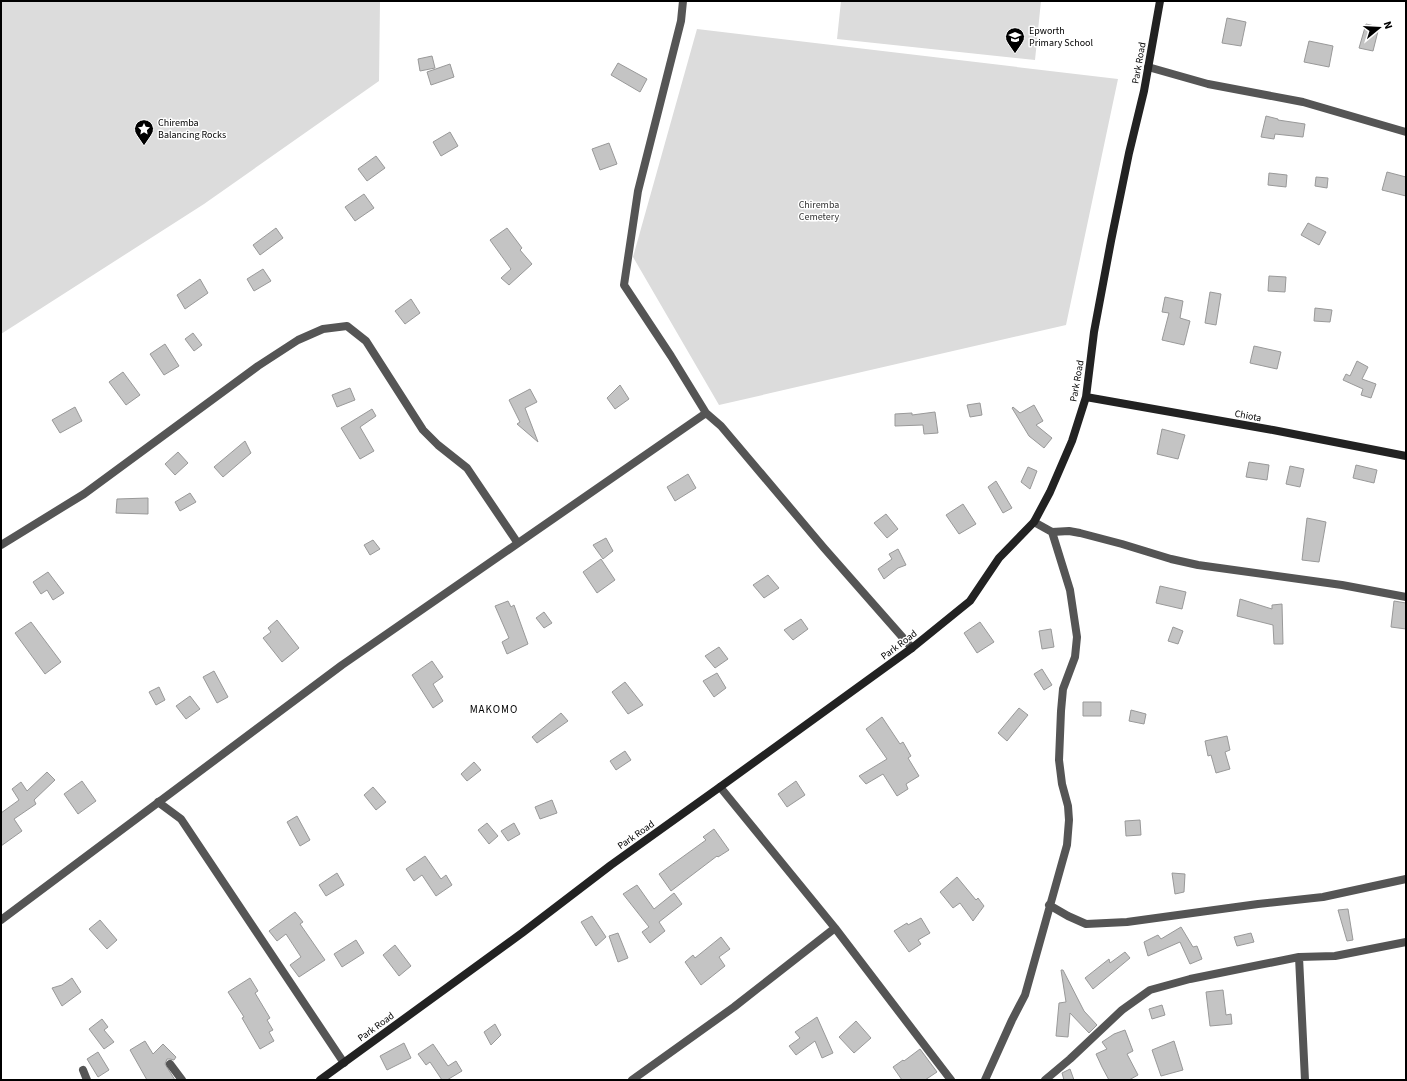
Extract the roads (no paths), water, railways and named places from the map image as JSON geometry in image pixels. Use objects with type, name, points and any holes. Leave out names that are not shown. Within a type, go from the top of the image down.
[{"type":"street","points":[[684,1],[681,21],[638,191],[624,285],[671,356],[706,413],[721,426],[824,548],[912,648]]},
{"type":"street","name":"Park Road","points":[[320,1080],[522,933],[611,865],[912,648],[970,601],[999,558],[1034,522],[1050,492],[1072,441],[1086,397],[1094,332],[1111,241],[1148,67],[1160,1]]},
{"type":"street","points":[[1148,67],[1208,84],[1303,102],[1406,132]]},
{"type":"street","points":[[1,545],[84,494],[258,366],[298,340],[323,329],[347,326],[366,341],[423,430],[438,445],[468,468],[517,542]]},
{"type":"street","name":"Chiota","points":[[1086,397],[1272,430],[1406,456]]},
{"type":"street","points":[[1,920],[342,665],[517,542],[706,413]]},
{"type":"street","points":[[1034,522],[1052,532],[1069,531],[1080,533],[1198,565],[1342,585],[1406,597]]},
{"type":"street","points":[[984,1080],[1025,995],[1067,845],[1069,820],[1068,806],[1062,784],[1059,760],[1061,711],[1063,689],[1075,657],[1077,637],[1070,590],[1052,532]]},
{"type":"street","points":[[720,787],[835,928],[950,1080]]},
{"type":"street","points":[[158,802],[181,819],[344,1063]]},
{"type":"street","points":[[1049,905],[1086,924],[1127,922],[1258,904],[1323,897],[1406,879]]},
{"type":"street","points":[[632,1080],[734,1007],[835,928]]},
{"type":"street","points":[[1045,1080],[1070,1060],[1122,1010],[1150,990],[1190,979],[1299,957],[1335,956],[1406,942]]},
{"type":"street","points":[[1299,957],[1305,1080]]},
{"type":"street","points":[[170,1064],[182,1080]]},
{"type":"street","points":[[83,1070],[87,1080]]},
{"type":"place","name":"Epworth Primary School","points":[[1015,54]]},
{"type":"place","name":"Chiremba Balancing Rocks","points":[[144,146]]},
{"type":"district","name":"MAKOMO","points":[[494,709]]},
{"type":"park label","name":"Chiremba Cemetery","points":[[819,210]]}]
